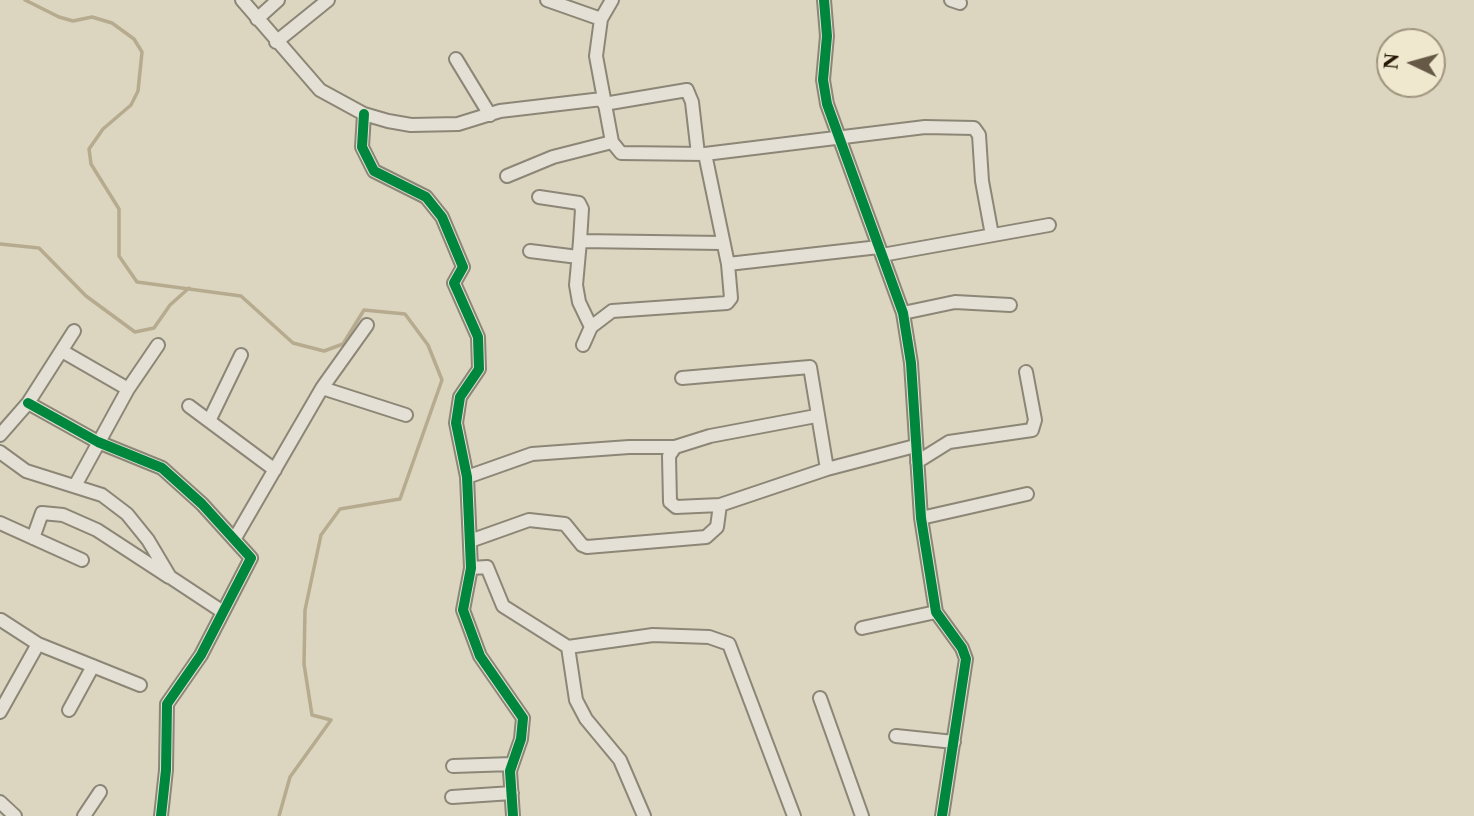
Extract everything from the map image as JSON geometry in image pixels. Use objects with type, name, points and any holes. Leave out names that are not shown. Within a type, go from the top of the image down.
[{"type":"street","points":[[242,0],[320,90],[364,114],[411,125],[458,124],[490,115],[687,90],[692,102],[732,292],[727,303],[622,309],[606,315],[591,327],[583,345]]},
{"type":"street","points":[[257,19],[278,0]]},
{"type":"street","points":[[276,42],[328,0]]},
{"type":"street","points":[[547,0],[601,19]]},
{"type":"street","points":[[612,0],[601,19],[596,56],[603,102],[615,148],[627,154],[702,154],[925,127],[978,130],[982,180],[992,235]]},
{"type":"street","points":[[824,0],[827,36],[823,80],[838,138],[904,313],[911,363],[921,518],[936,612],[962,648],[965,659],[942,816]]},
{"type":"street","points":[[456,59],[490,115]]},
{"type":"street","points":[[364,114],[362,147],[374,171],[426,197],[433,204],[463,267],[454,283],[478,337],[481,360],[479,369],[460,397],[457,409],[457,433],[467,477],[471,568],[463,597],[463,610],[480,656],[523,718],[521,739],[512,764],[513,816]]},
{"type":"street","points":[[507,176],[553,157],[612,142]]},
{"type":"street","points":[[539,197],[579,203],[582,209],[576,285],[579,302],[591,327]]},
{"type":"street","points":[[728,264],[881,251],[1049,225]]},
{"type":"street","points":[[580,241],[722,243]]},
{"type":"street","points":[[530,251],[578,257]]},
{"type":"street","points":[[904,313],[955,302],[1010,305]]},
{"type":"street","points":[[235,538],[322,388],[367,325]]},
{"type":"street","points":[[0,435],[28,403],[74,331]]},
{"type":"street","points":[[76,484],[128,389],[158,345]]},
{"type":"street","points":[[62,351],[128,389]]},
{"type":"street","points":[[210,419],[241,355]]},
{"type":"street","points":[[682,378],[806,365],[813,371],[816,416],[827,469]]},
{"type":"street","points":[[917,462],[949,442],[1032,430],[1035,420],[1026,372]]},
{"type":"street","points":[[322,388],[406,415]]},
{"type":"street","points":[[28,403],[98,442],[162,468],[235,538],[251,558],[201,655],[167,704],[166,770],[161,816]]},
{"type":"street","points":[[189,405],[275,470]]},
{"type":"street","points":[[467,477],[531,454],[629,447],[676,447],[710,436],[816,416]]},
{"type":"street","points":[[676,447],[669,456],[670,502],[676,507],[720,505],[827,469],[915,446]]},
{"type":"street","points":[[0,452],[26,471],[76,484],[102,495],[127,514],[148,540],[170,577]]},
{"type":"street","points":[[921,518],[1027,494]]},
{"type":"street","points":[[470,541],[529,520],[565,524],[582,545],[587,547],[706,537],[717,527],[720,505]]},
{"type":"street","points":[[33,538],[42,513],[63,515],[97,530],[223,612]]},
{"type":"street","points":[[0,523],[82,560]]},
{"type":"street","points":[[471,568],[487,567],[503,606],[568,647],[653,635],[709,637],[729,644],[794,816]]},
{"type":"street","points":[[862,628],[936,612]]},
{"type":"street","points":[[1,620],[38,644],[141,685]]},
{"type":"street","points":[[0,712],[38,644]]},
{"type":"street","points":[[568,647],[576,700],[586,719],[620,760],[644,816]]},
{"type":"street","points":[[69,710],[93,666]]},
{"type":"street","points":[[820,698],[862,816]]},
{"type":"street","points":[[896,736],[954,742]]},
{"type":"street","points":[[453,766],[512,764]]},
{"type":"street","points":[[84,816],[100,792]]},
{"type":"street","points":[[452,797],[512,793]]},
{"type":"street","points":[[0,802],[15,816]]},
{"type":"waterway","points":[[25,0],[73,21],[92,17],[112,23],[134,39],[142,52],[138,91],[131,105],[103,129],[89,149],[91,164],[119,209],[119,256],[137,282],[241,296],[293,343],[324,351],[343,344],[364,310],[405,314],[428,345],[442,380],[400,499],[340,509],[321,535],[305,610],[304,664],[312,715],[331,720],[290,777],[279,816]]},
{"type":"waterway","points":[[0,244],[39,248],[86,296],[135,332],[154,328],[170,305],[189,288]]},
{"type":"cycle path","points":[[824,0],[827,36],[823,80],[827,104],[903,313],[911,363],[921,518],[936,612],[962,648],[966,659],[942,816]]},
{"type":"cycle path","points":[[364,114],[362,147],[374,171],[426,197],[442,217],[463,267],[454,283],[478,337],[479,369],[460,397],[456,423],[467,477],[471,568],[463,610],[480,656],[523,718],[521,739],[510,771],[513,816]]},
{"type":"cycle path","points":[[28,403],[98,442],[162,468],[202,504],[251,558],[201,655],[167,704],[166,770],[161,816]]}]
